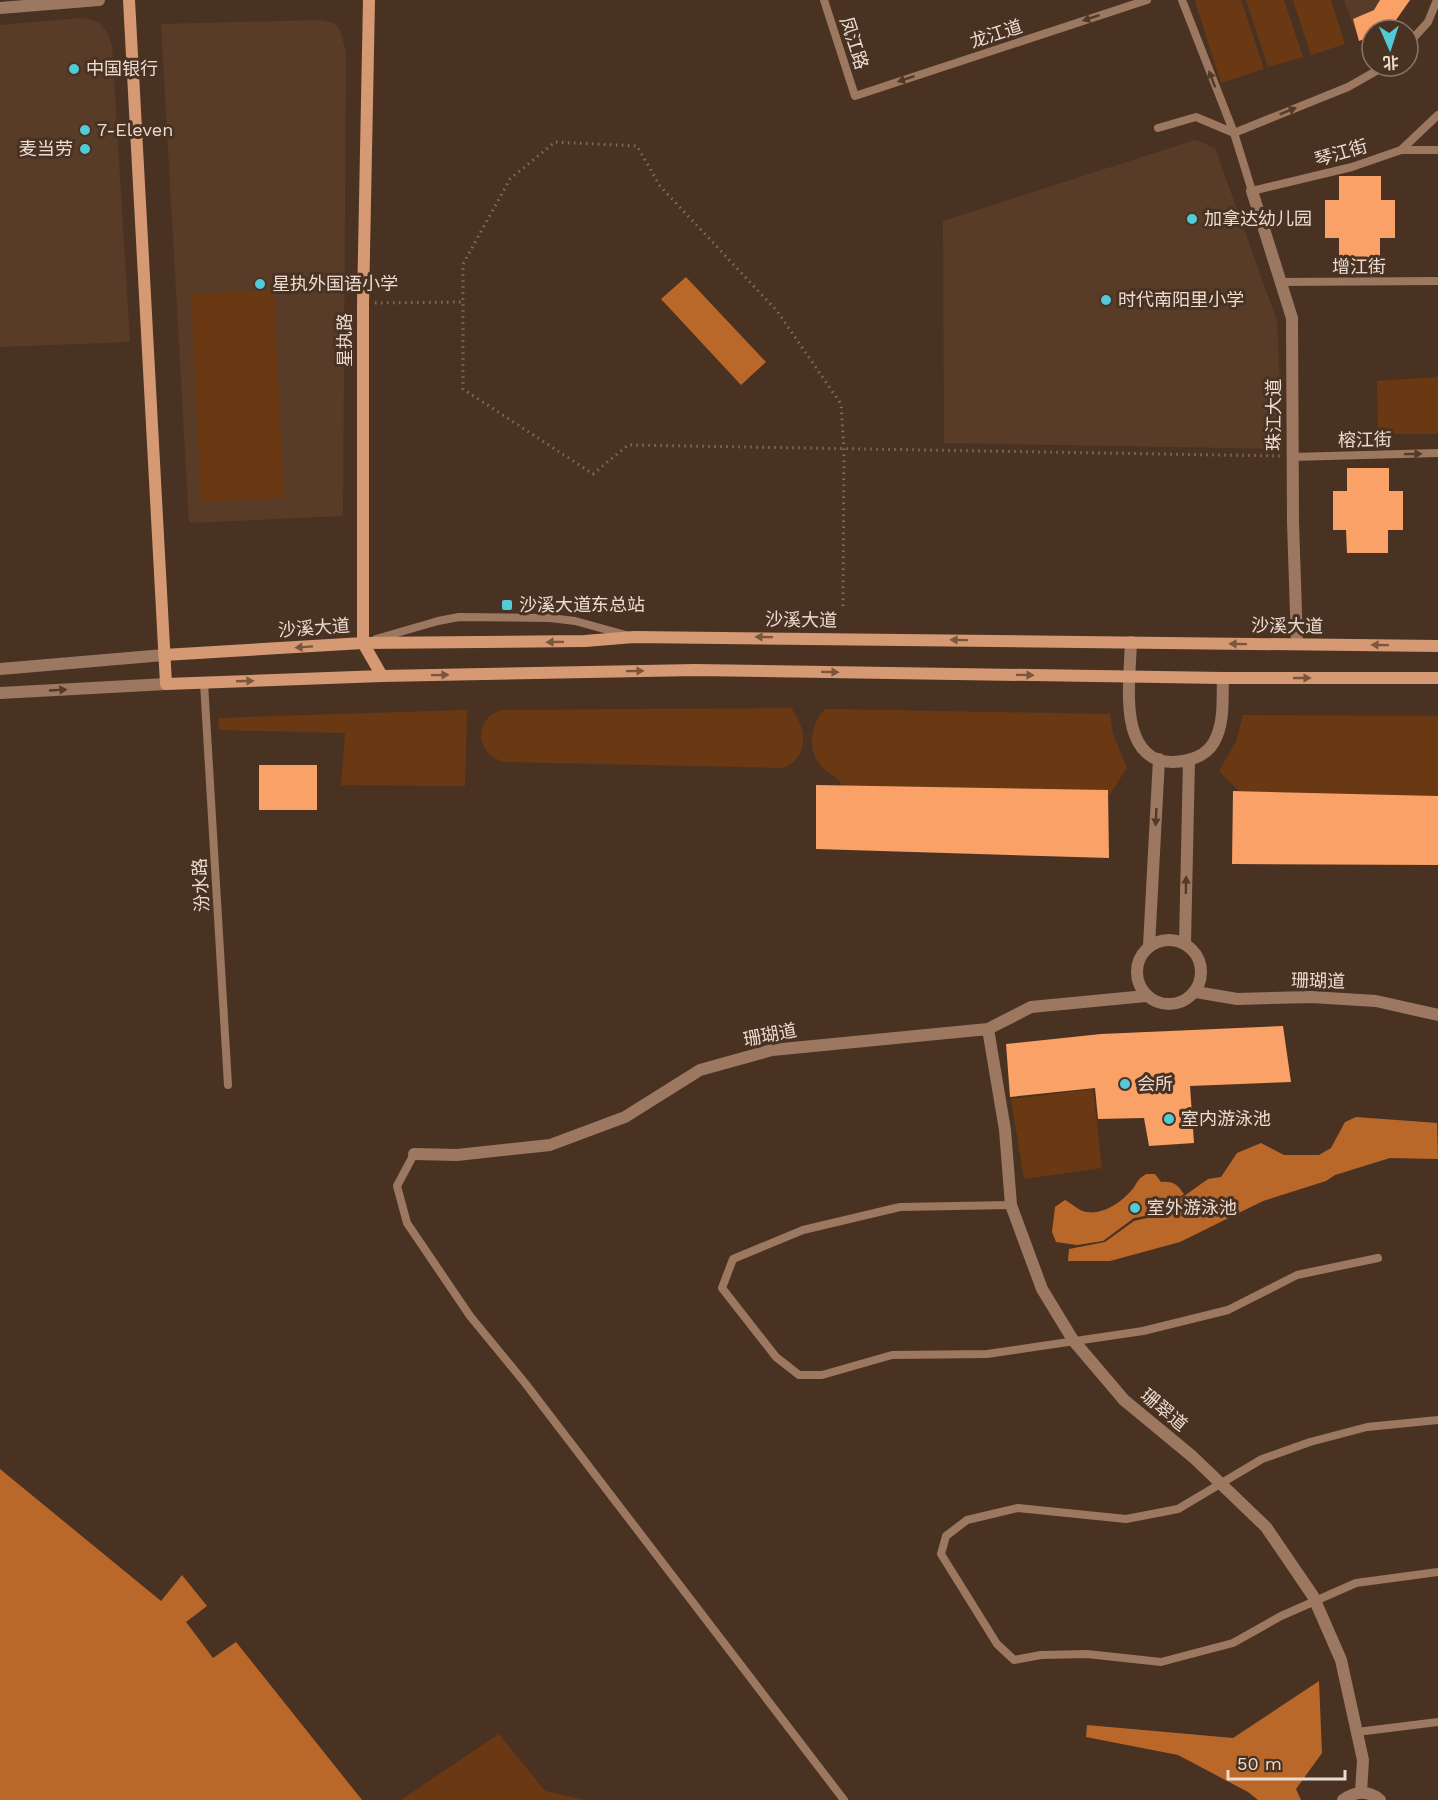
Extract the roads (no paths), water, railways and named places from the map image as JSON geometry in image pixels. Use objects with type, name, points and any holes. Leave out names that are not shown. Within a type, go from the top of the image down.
[{"type":"main road","points":[[129,0],[166,684],[382,676],[695,670],[1130,677],[1438,678]]},
{"type":"main road","name":"星执路","points":[[369,0],[363,303],[363,643],[382,676]]},
{"type":"main road","name":"沙溪大道","points":[[164,654],[363,643],[585,641],[634,637],[1438,646]]},
{"type":"street","points":[[0,8],[99,0]]},
{"type":"street","name":"珠江大道","points":[[1252,191],[1292,318],[1292,457],[1297,644]]},
{"type":"street","points":[[1131,642],[1130,677],[1134,733],[1144,750],[1159,759],[1189,760],[1208,751],[1214,742],[1222,716],[1223,678]]},
{"type":"street","points":[[0,669],[164,654]]},
{"type":"street","points":[[0,693],[166,684]]},
{"type":"street","points":[[1149,946],[1159,759]]},
{"type":"street","points":[[1185,943],[1189,760]]},
{"type":"street","points":[[1167,940],[1185,943],[1196,952],[1201,965],[1202,979],[1196,992],[1185,1001],[1172,1005],[1158,1003],[1146,996],[1138,985],[1137,970],[1140,957],[1149,946],[1167,940]]},
{"type":"street","name":"珊瑚道","points":[[1196,992],[1237,999],[1311,997],[1376,1001],[1438,1015]]},
{"type":"street","name":"珊瑚道","points":[[414,1154],[457,1155],[550,1145],[625,1117],[700,1070],[772,1050],[988,1029],[1031,1007],[1146,996]]},
{"type":"street","name":"珊翠道","points":[[988,1029],[1005,1130],[1011,1205],[1042,1289],[1073,1340],[1124,1400],[1193,1457],[1266,1527],[1315,1600],[1341,1660],[1363,1760],[1361,1792]]},
{"type":"street","points":[[1344,1800],[1352,1794],[1361,1792],[1380,1800]]},
{"type":"lane","name":"凤江路","points":[[824,0],[855,96]]},
{"type":"lane","name":"龙江道","points":[[855,96],[1147,0]]},
{"type":"lane","points":[[1182,0],[1234,133],[1252,191]]},
{"type":"lane","points":[[1420,31],[1428,22],[1437,0]]},
{"type":"lane","points":[[1158,128],[1196,117],[1234,133],[1348,87],[1364,78]]},
{"type":"lane","points":[[1401,150],[1438,115]]},
{"type":"lane","name":"琴江街","points":[[1252,191],[1352,167],[1401,150],[1438,150]]},
{"type":"lane","name":"增江街","points":[[1281,282],[1438,281]]},
{"type":"lane","name":"榕江街","points":[[1292,457],[1438,453]]},
{"type":"lane","points":[[363,643],[459,617],[550,618],[585,624],[634,637]]},
{"type":"lane","name":"汾水路","points":[[204,683],[228,1085]]},
{"type":"lane","points":[[414,1154],[397,1186],[407,1223],[470,1316],[525,1383],[844,1800]]},
{"type":"lane","points":[[1011,1205],[900,1207],[803,1230],[733,1259],[722,1288],[776,1357],[800,1376],[822,1375],[892,1355],[987,1354],[1143,1331],[1228,1310],[1297,1275],[1378,1258]]},
{"type":"lane","points":[[1438,1420],[1367,1427],[1310,1442],[1262,1459],[1178,1509],[1126,1519],[1018,1508],[967,1520],[946,1536],[941,1554],[997,1644],[1014,1660],[1041,1655],[1087,1654],[1161,1662],[1233,1643],[1281,1616],[1356,1583],[1438,1572]]},
{"type":"lane","points":[[1357,1732],[1438,1722]]},
{"type":"place","name":"中国银行","points":[[74,69]]},
{"type":"place","name":"7-Eleven","points":[[85,130]]},
{"type":"place","name":"麦当劳","points":[[85,149]]},
{"type":"place","name":"加拿达幼儿园","points":[[1192,219]]},
{"type":"place","name":"星执外国语小学","points":[[260,284]]},
{"type":"place","name":"时代南阳里小学","points":[[1106,300]]},
{"type":"place","name":"沙溪大道东总站","points":[[507,605]]},
{"type":"place","name":"会所","points":[[1125,1084]]},
{"type":"place","name":"室内游泳池","points":[[1169,1119]]},
{"type":"place","name":"室外游泳池","points":[[1135,1208]]}]
